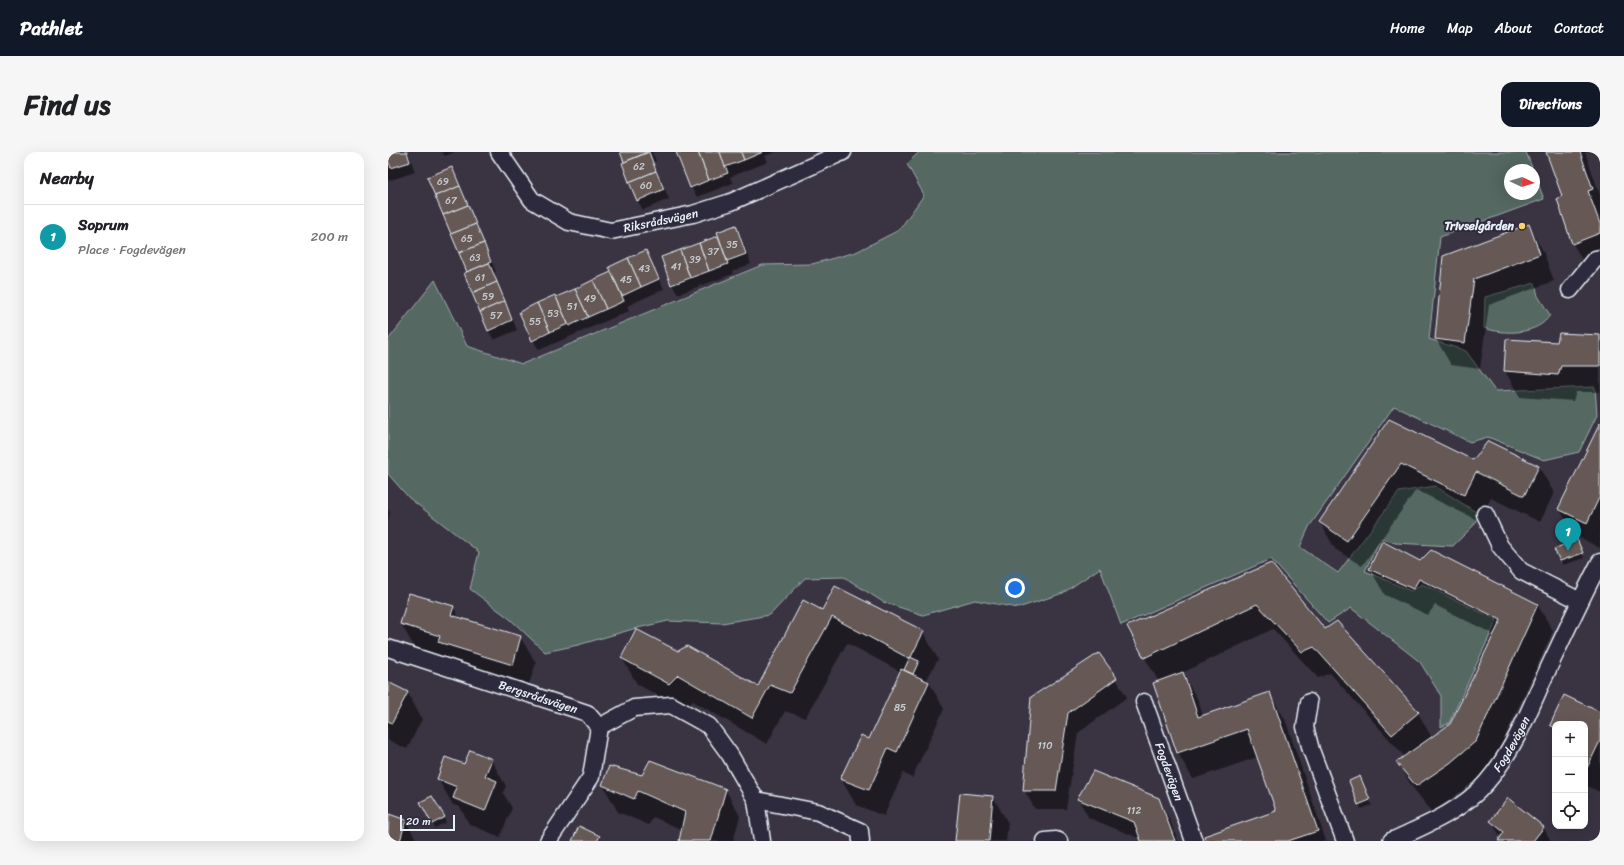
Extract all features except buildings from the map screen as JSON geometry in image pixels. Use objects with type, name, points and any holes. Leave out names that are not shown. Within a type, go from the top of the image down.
[{"type":"street","name":"Riksrådsvägen","points":[[499,152],[532,200],[569,222],[611,231],[693,214],[731,202],[843,152]]},
{"type":"street","points":[[1570,290],[1595,259],[1600,258]]},
{"type":"street","points":[[1486,514],[1500,546],[1521,571],[1580,601]]},
{"type":"street","name":"Fogdevägen","points":[[1391,841],[1459,807],[1486,783],[1503,760],[1523,724],[1580,601],[1600,562]]},
{"type":"street","name":"Bergsrådsvägen","points":[[388,648],[587,713],[599,727]]},
{"type":"street","name":"Fogdevägen","points":[[1144,702],[1194,841]]},
{"type":"street","points":[[1309,702],[1305,727],[1311,750],[1345,841]]},
{"type":"street","points":[[548,841],[591,777],[599,727],[634,708],[671,705],[709,726],[730,755],[756,800],[762,841]]},
{"type":"street","points":[[756,800],[818,812],[860,831],[861,841]]},
{"type":"street","points":[[1045,841],[1059,841]]},
{"type":"green space","points":[[919,152],[1526,152],[1531,164],[1504,164],[1504,200],[1540,200],[1540,189],[1544,199],[1440,237],[1429,339],[1466,351],[1495,391],[1595,387],[1597,415],[1579,452],[1544,460],[1488,437],[1470,442],[1394,406],[1309,527],[1300,547],[1338,573],[1399,492],[1435,486],[1479,514],[1474,525],[1453,546],[1395,543],[1381,538],[1365,571],[1411,591],[1422,584],[1497,620],[1449,723],[1441,727],[1441,696],[1420,662],[1351,608],[1328,623],[1271,559],[1121,625],[1100,568],[1063,593],[1018,608],[975,600],[923,615],[883,602],[844,577],[805,578],[770,615],[722,623],[668,621],[633,629],[578,645],[545,652],[510,619],[470,589],[479,552],[409,498],[388,474],[388,340],[435,280],[467,346],[522,364],[762,265],[812,264],[856,252],[899,230],[924,195],[907,164]]},
{"type":"green space","points":[[1535,283],[1538,296],[1550,315],[1545,322],[1529,330],[1520,332],[1501,332],[1484,328],[1485,297]]},
{"type":"place","name":"Trivselgården","points":[[1522,226]]},
{"type":"place","name":"Soprum","points":[[1568,551]]}]
